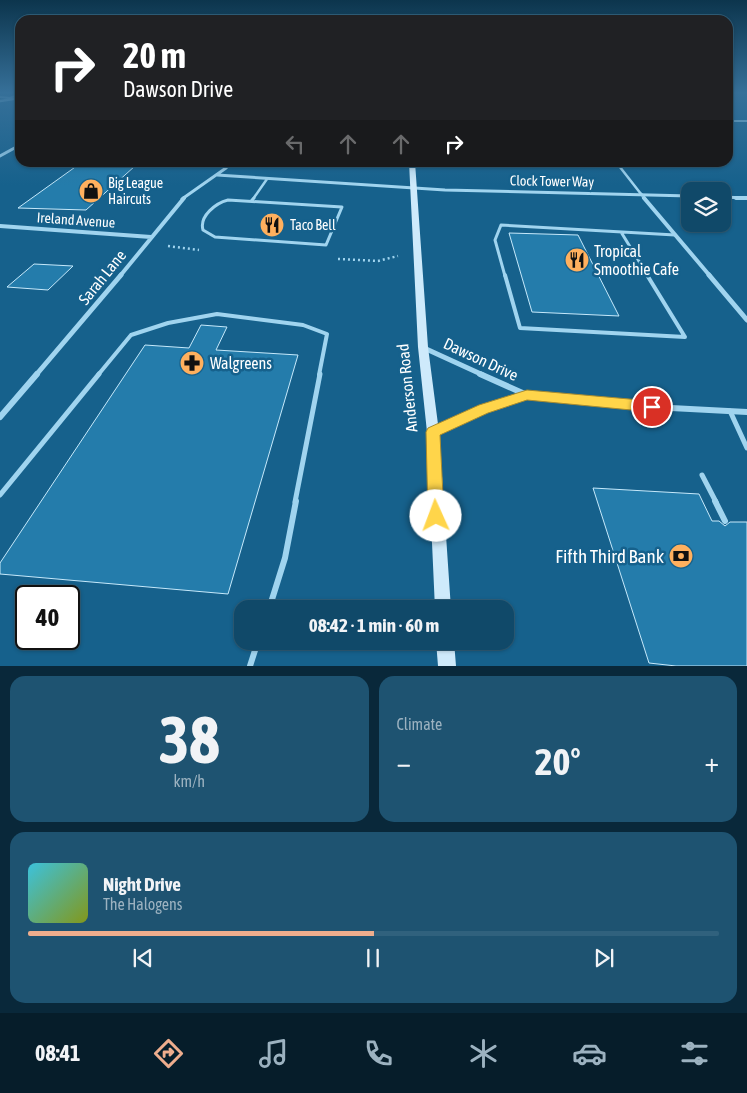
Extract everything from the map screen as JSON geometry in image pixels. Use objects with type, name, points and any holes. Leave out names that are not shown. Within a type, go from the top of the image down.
[{"type":"street","points":[[0,156],[15,148]]},
{"type":"street","name":"Sarah Lane","points":[[0,417],[113,285],[182,200],[226,167]]},
{"type":"street","name":"Anderson Road","points":[[412,167],[423,347],[433,432],[442,600]]},
{"type":"street","name":"Clock Tower Way","points":[[217,175],[414,188],[681,196]]},
{"type":"street","points":[[641,194],[747,320]]},
{"type":"street","points":[[731,197],[747,198]]},
{"type":"street","name":"Ireland Avenue","points":[[1,227],[151,237]]},
{"type":"street","name":"Dawson Drive","points":[[423,347],[527,395],[633,406],[747,412]]},
{"type":"street","name":"Dawson Drive","points":[[433,432],[484,409],[527,395]]},
{"type":"street","points":[[446,650],[447,666]]},
{"type":"lane","points":[[620,167],[641,194]]},
{"type":"lane","points":[[252,200],[267,179]]},
{"type":"lane","points":[[226,200],[252,200],[342,207],[326,245],[215,237],[204,232],[201,228],[201,222],[215,204],[226,200]]},
{"type":"lane","points":[[621,232],[685,337],[520,328],[495,240],[501,225],[675,235]]},
{"type":"lane","points":[[0,495],[131,335],[168,323],[217,314],[303,325],[327,334],[285,558],[272,600]]},
{"type":"lane","points":[[730,411],[747,448]]},
{"type":"lane","points":[[702,475],[725,521]]},
{"type":"lane","points":[[250,666],[255,650]]},
{"type":"building","points":[[75,167],[134,167],[86,210],[18,208]]},
{"type":"building","points":[[509,233],[578,235],[619,316],[532,312]]},
{"type":"building","points":[[34,264],[73,266],[48,290],[7,287]]},
{"type":"building","name":"Walgreens","points":[[201,325],[227,327],[216,350],[298,355],[228,594],[0,574],[0,563],[145,345],[189,348]]},
{"type":"building","name":"Fifth Third Bank","points":[[593,488],[699,494],[712,521],[719,521],[725,526],[730,522],[747,522],[747,666],[676,666],[649,663]]},
{"type":"place","name":"Big League Haircuts","points":[[91,191]]},
{"type":"place","name":"Taco Bell","points":[[272,225]]},
{"type":"place","name":"Tropical Smoothie Cafe","points":[[577,260]]},
{"type":"place","name":"Walgreens","points":[[192,363]]},
{"type":"place","name":"Fifth Third Bank","points":[[681,556]]},
{"type":"route","points":[[436,516],[433,432],[484,409],[527,395],[652,407]]}]
